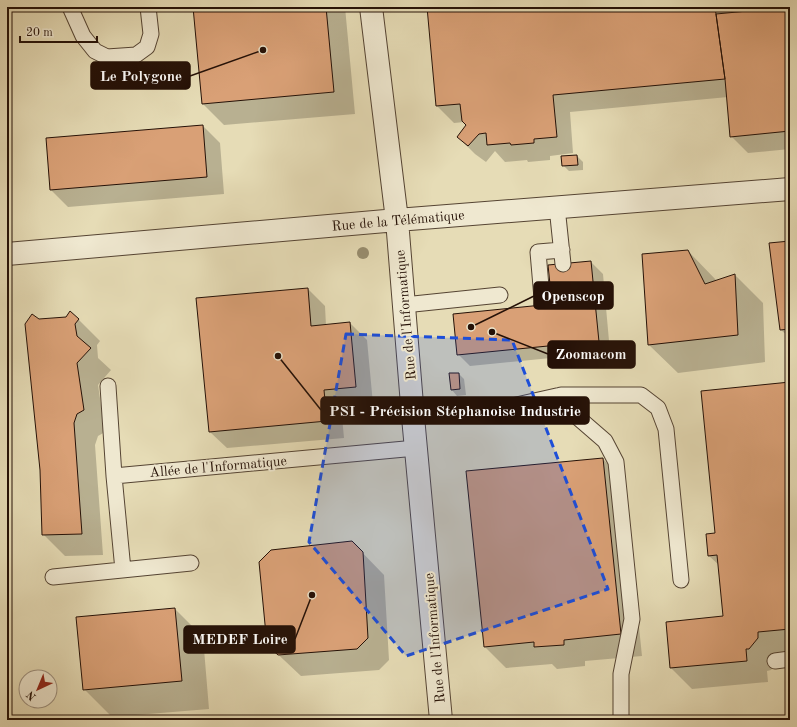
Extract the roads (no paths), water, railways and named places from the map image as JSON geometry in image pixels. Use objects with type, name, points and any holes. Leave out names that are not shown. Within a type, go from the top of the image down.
[{"type":"street","name":"Rue de l'Informatique","points":[[371,7],[397,220],[413,417],[441,720]]},
{"type":"street","name":"Rue de la Télématique","points":[[7,254],[397,220],[790,189]]},
{"type":"lane","points":[[70,7],[83,36],[95,51],[107,57],[136,55],[147,47],[151,34],[148,7]]},
{"type":"lane","points":[[542,298],[538,252],[562,257],[556,207]]},
{"type":"lane","points":[[404,305],[500,295]]},
{"type":"lane","points":[[108,386],[114,476],[123,570]]},
{"type":"lane","points":[[413,417],[508,407],[561,395],[641,395],[658,408],[666,429],[682,580]]},
{"type":"lane","points":[[561,395],[575,416],[605,441],[616,462],[632,619],[621,674],[621,720]]},
{"type":"lane","name":"Allée de l'Informatique","points":[[114,476],[416,448]]},
{"type":"lane","points":[[53,577],[191,563]]},
{"type":"lane","points":[[775,661],[790,659]]},
{"type":"place","name":"Le Polygone","points":[[263,50]]},
{"type":"place","name":"Openscop","points":[[471,327]]},
{"type":"place","name":"Zoomacom","points":[[492,332]]},
{"type":"place","name":"PSI - Précision Stéphanoise Industrie","points":[[278,356]]},
{"type":"place","name":"MEDEF Loire","points":[[312,595]]}]
